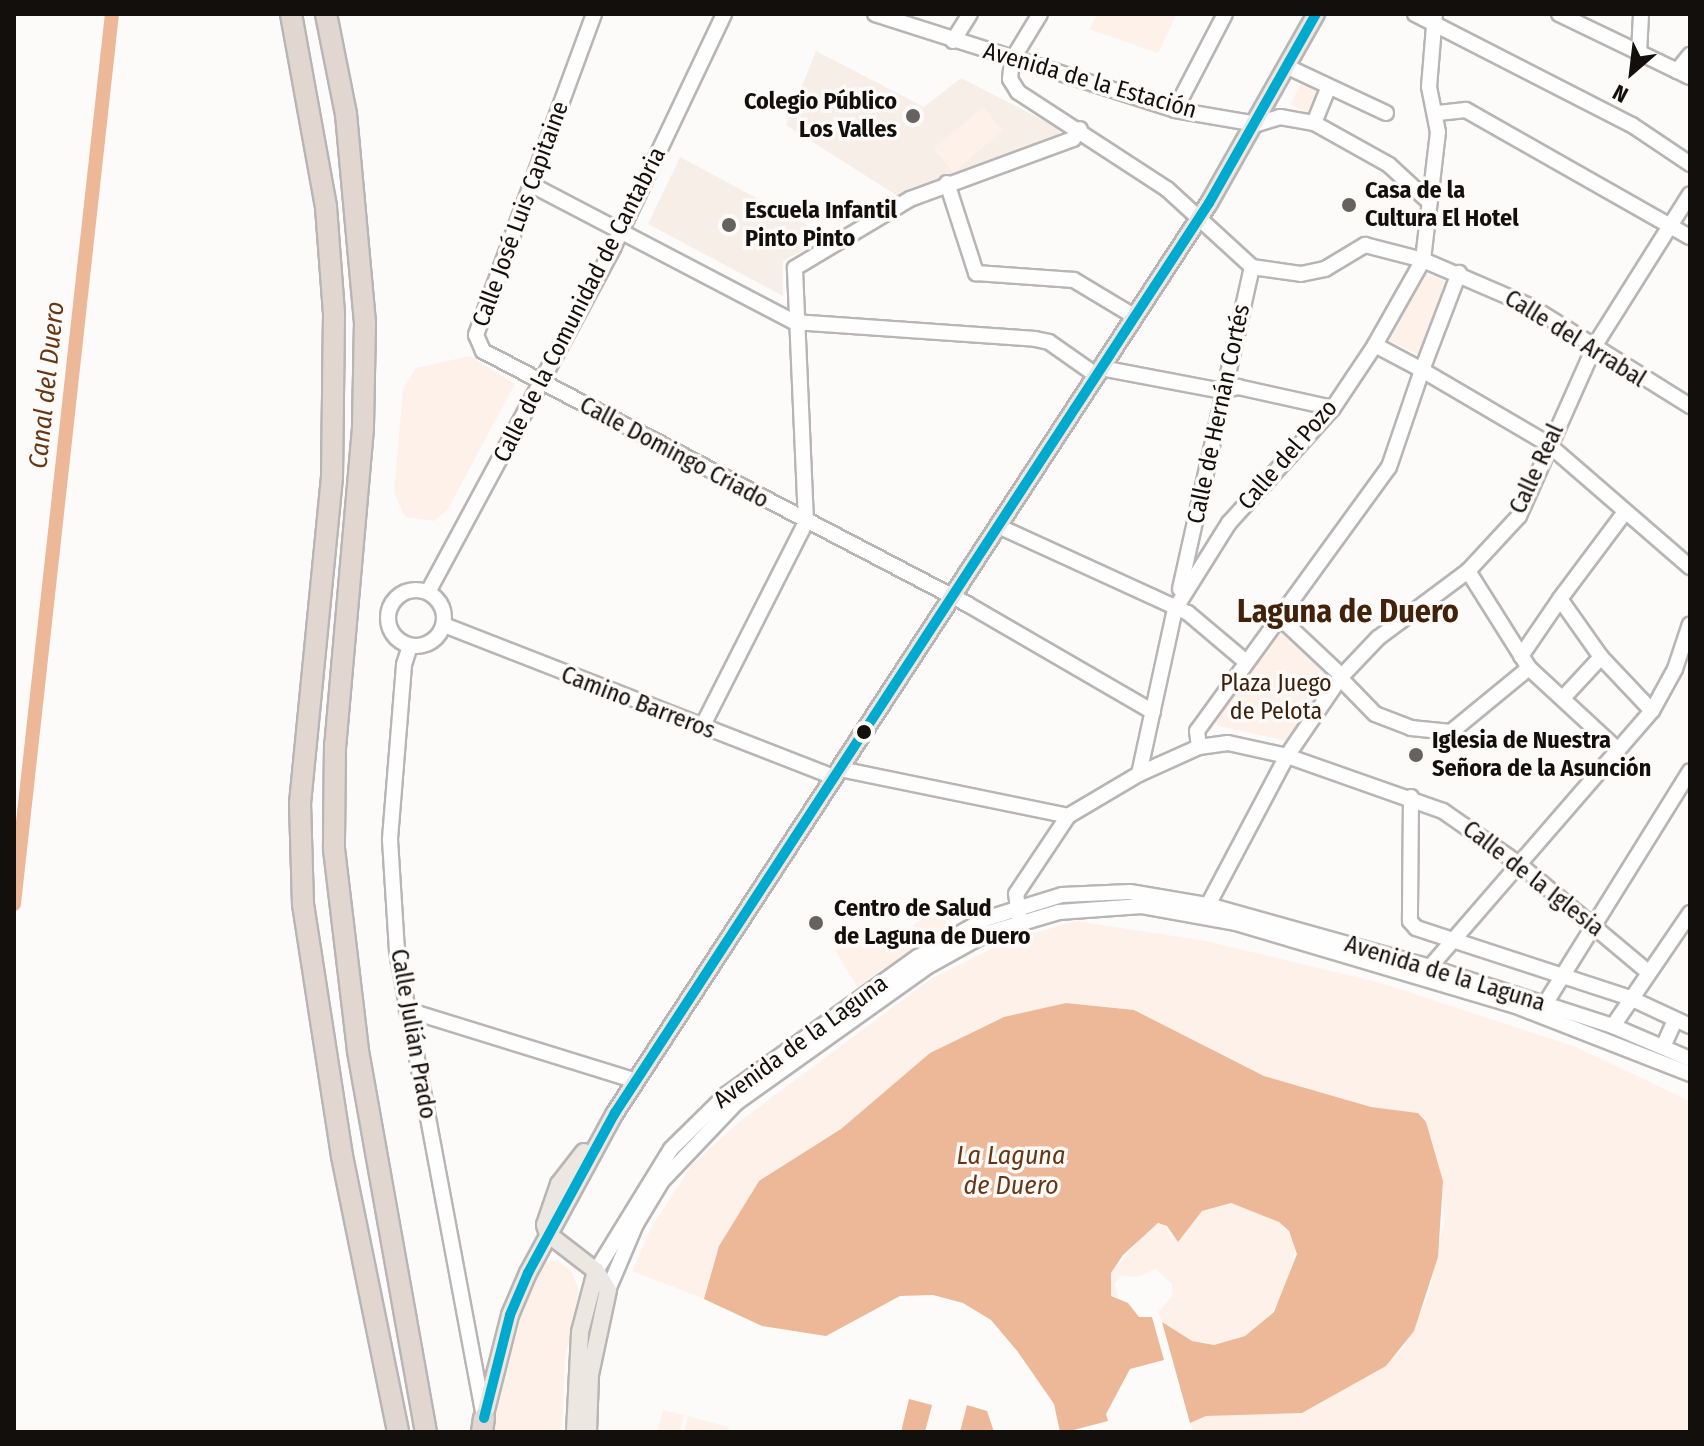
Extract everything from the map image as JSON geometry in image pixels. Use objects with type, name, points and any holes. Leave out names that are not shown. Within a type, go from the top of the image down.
[{"type":"highway","points":[[291,14],[326,207],[334,314],[332,477],[300,803],[303,904],[342,1156],[398,1432]]},
{"type":"highway","points":[[326,14],[346,114],[365,322],[363,428],[335,745],[334,849],[358,1051],[426,1432]]},
{"type":"main road","points":[[483,1425],[510,1315],[548,1234],[545,1216],[559,1184],[615,1113],[1099,372],[1257,124],[1290,68],[1316,14]]},
{"type":"main road","points":[[548,1234],[596,1271],[608,1290]]},
{"type":"main road","name":"Avenida de la Laguna","points":[[575,1432],[580,1332],[596,1271]]},
{"type":"main road","name":"Avenida de la Laguna","points":[[588,1432],[590,1375],[608,1290]]},
{"type":"street","name":"Calle José Luis Capitaine","points":[[541,382],[483,351],[476,335],[594,14]]},
{"type":"street","name":"Calle de la Comunidad de Cantabria","points":[[428,592],[622,232],[724,14]]},
{"type":"street","name":"Avenida de la Estación","points":[[875,14],[1175,110],[1257,124],[1280,117],[1314,123],[1389,165],[1427,200]]},
{"type":"street","points":[[953,41],[970,14]]},
{"type":"street","points":[[1040,14],[1012,60],[1010,79],[1018,92],[1080,129],[1167,189],[1252,267]]},
{"type":"street","points":[[1175,110],[1225,14]]},
{"type":"street","points":[[1415,14],[1435,19],[1632,125],[1690,164]]},
{"type":"street","points":[[1639,53],[1641,14]]},
{"type":"street","points":[[1564,15],[1684,74],[1690,55]]},
{"type":"street","points":[[1423,260],[1438,113],[1429,87],[1435,19]]},
{"type":"street","points":[[1290,68],[1386,113]]},
{"type":"street","points":[[1314,123],[1328,88]]},
{"type":"street","points":[[1438,113],[1466,110],[1690,237]]},
{"type":"street","points":[[702,727],[806,522],[794,322],[795,268],[802,260],[947,183],[1073,139],[1080,129]]},
{"type":"street","points":[[947,183],[976,273],[1074,280],[1134,316]]},
{"type":"street","points":[[532,185],[794,322],[1035,339],[1049,342],[1099,372],[1223,391],[1238,387],[1333,408]]},
{"type":"street","name":"Calle Real","points":[[1208,905],[1287,756],[1341,677],[1378,638],[1468,571],[1519,516],[1548,444],[1595,345],[1690,194]]},
{"type":"street","name":"Calle del Arrabal","points":[[1252,267],[1301,274],[1325,269],[1365,245],[1423,260],[1530,306],[1690,406]]},
{"type":"street","name":"Calle del Pozo","points":[[1193,563],[1268,475],[1333,408],[1375,345],[1423,260]]},
{"type":"street","name":"Calle de Hernán Cortés","points":[[1193,563],[1223,391],[1252,267]]},
{"type":"street","points":[[1019,915],[1016,894],[1068,816],[1139,774],[1199,747],[1197,731],[1389,467],[1459,273]]},
{"type":"street","points":[[1375,345],[1548,444],[1690,567]]},
{"type":"street","name":"Calle Domingo Criado","points":[[541,382],[952,598],[1153,712]]},
{"type":"street","points":[[1278,616],[1375,714],[1411,728],[1451,732],[1525,662],[1560,599],[1625,512]]},
{"type":"street","points":[[998,526],[1188,613],[1245,661]]},
{"type":"street","points":[[1139,774],[1175,609],[1193,563]]},
{"type":"street","points":[[1468,571],[1525,662],[1618,750]]},
{"type":"street","points":[[404,592],[428,592],[442,606],[444,625],[427,645],[410,646],[390,629],[388,611],[404,592]]},
{"type":"street","points":[[1560,599],[1601,657],[1652,711]]},
{"type":"street","points":[[1430,967],[1652,711],[1675,669],[1690,624]]},
{"type":"street","name":"Camino Barreros","points":[[444,625],[702,727],[837,773],[1068,816]]},
{"type":"street","name":"Calle Julián Prado","points":[[410,646],[400,703],[390,875],[407,1010],[483,1425]]},
{"type":"street","points":[[1563,698],[1601,657]]},
{"type":"street","name":"Calle de la Iglesia","points":[[1199,747],[1228,743],[1287,756],[1411,797],[1443,811],[1519,864],[1648,972]]},
{"type":"street","points":[[1545,1004],[1690,771]]},
{"type":"street","name":"Avenida de la Laguna","points":[[1411,797],[1410,921],[1451,942],[1630,998],[1690,1026]]},
{"type":"street","points":[[1033,869],[1035,883],[1059,896]]},
{"type":"street","name":"Avenida de la Laguna","points":[[608,1290],[636,1224],[662,1181],[725,1111],[799,1053],[925,968],[1059,896],[1130,892],[1208,905],[1430,967],[1613,1026],[1690,1059]]},
{"type":"street","name":"Avenida de la Laguna","points":[[596,1271],[671,1149],[727,1094],[918,957],[985,919],[1098,906],[1142,906],[1236,923],[1516,1006],[1690,1074]]},
{"type":"street","points":[[1613,1026],[1690,913]]},
{"type":"street","points":[[1675,933],[1690,942]]},
{"type":"street","points":[[407,1010],[636,1081]]},
{"type":"street","points":[[1663,1047],[1675,1020]]},
{"type":"shaded area","name":"Colegio Público Los Valles","points":[[816,51],[924,107],[961,78],[1060,129],[1057,139],[899,197],[786,125]]},
{"type":"shaded area","name":"Escuela Infantil Pinto Pinto","points":[[680,157],[811,227],[811,246],[783,261],[783,296],[648,224]]},
{"type":"green space","points":[[1098,14],[1177,14],[1158,53],[1089,29]]},
{"type":"green space","points":[[1302,82],[1319,91],[1307,113],[1290,104]]},
{"type":"green space","points":[[983,107],[1003,131],[953,173],[933,149]]},
{"type":"green space","points":[[1423,272],[1449,283],[1421,356],[1387,339]]},
{"type":"green space","points":[[470,356],[515,384],[448,509],[434,521],[405,517],[394,492],[403,389],[416,368]]},
{"type":"green space","name":"Plaza Juego de Pelota","points":[[1283,629],[1333,676],[1298,729],[1287,741],[1218,726],[1215,719]]},
{"type":"green space","points":[[939,907],[949,928],[858,988],[835,950],[861,938],[869,948],[893,934],[900,945],[918,934],[913,925]]},
{"type":"green space","points":[[1076,921],[1206,941],[1381,983],[1576,1047],[1690,1101],[1690,1432],[1193,1432],[1190,1423],[1206,1416],[1302,1413],[1386,1366],[1403,1348],[1429,1295],[1444,1219],[1443,1181],[1418,1113],[1371,1107],[1264,1076],[1134,1010],[1066,1003],[1004,1017],[930,1053],[841,1129],[759,1181],[719,1246],[704,1299],[632,1271],[652,1226],[692,1165],[740,1121],[932,978],[1009,940]]},
{"type":"green space","points":[[1231,1203],[1279,1222],[1296,1244],[1285,1292],[1264,1322],[1245,1336],[1214,1345],[1192,1341],[1162,1322],[1158,1312],[1172,1296],[1172,1284],[1155,1269],[1138,1277],[1121,1276],[1115,1284],[1118,1298],[1111,1296],[1111,1273],[1149,1228],[1163,1223],[1172,1240],[1183,1235],[1202,1211]]},
{"type":"green space","points":[[557,1260],[571,1271],[579,1290],[565,1359],[562,1432],[490,1432],[498,1384],[520,1313],[543,1262]]},
{"type":"green space","points":[[663,1410],[684,1415],[680,1432],[657,1432]]},
{"type":"green space","points":[[688,1416],[729,1427],[728,1432],[684,1432]]},
{"type":"water","name":"La Laguna de Duero","points":[[1066,1003],[1134,1010],[1264,1076],[1371,1107],[1418,1113],[1426,1122],[1443,1181],[1438,1257],[1414,1331],[1386,1366],[1302,1413],[1206,1416],[1190,1423],[1162,1322],[1192,1341],[1214,1345],[1245,1336],[1274,1312],[1297,1254],[1289,1231],[1279,1222],[1231,1203],[1202,1211],[1178,1242],[1167,1226],[1158,1223],[1123,1255],[1111,1273],[1111,1296],[1128,1303],[1139,1317],[1152,1317],[1164,1360],[1130,1369],[1106,1414],[1108,1421],[1066,1432],[1060,1432],[1054,1404],[1018,1352],[991,1320],[963,1303],[933,1295],[900,1296],[826,1336],[762,1326],[704,1299],[719,1246],[759,1181],[841,1129],[930,1053],[1004,1017]]},
{"type":"water","points":[[909,1399],[932,1405],[925,1432],[901,1432]]},
{"type":"water","points":[[967,1405],[987,1411],[994,1432],[960,1432]]},
{"type":"waterway","name":"Canal del Duero","points":[[14,904],[112,14]]},
{"type":"transit line","points":[[484,1418],[510,1315],[528,1273],[615,1113],[1209,203],[1316,14]]},
{"type":"place","name":"Colegio Público Los Valles","points":[[913,116]]},
{"type":"place","name":"Casa de la Cultura El Hotel","points":[[1349,205]]},
{"type":"place","name":"Escuela Infantil Pinto Pinto","points":[[729,225]]},
{"type":"place","name":"Iglesia de Nuestra Señora de la Asunción","points":[[1416,755]]},
{"type":"place","name":"Centro de Salud de Laguna de Duero","points":[[816,923]]},
{"type":"district","name":"Laguna de Duero","points":[[1348,611]]}]
